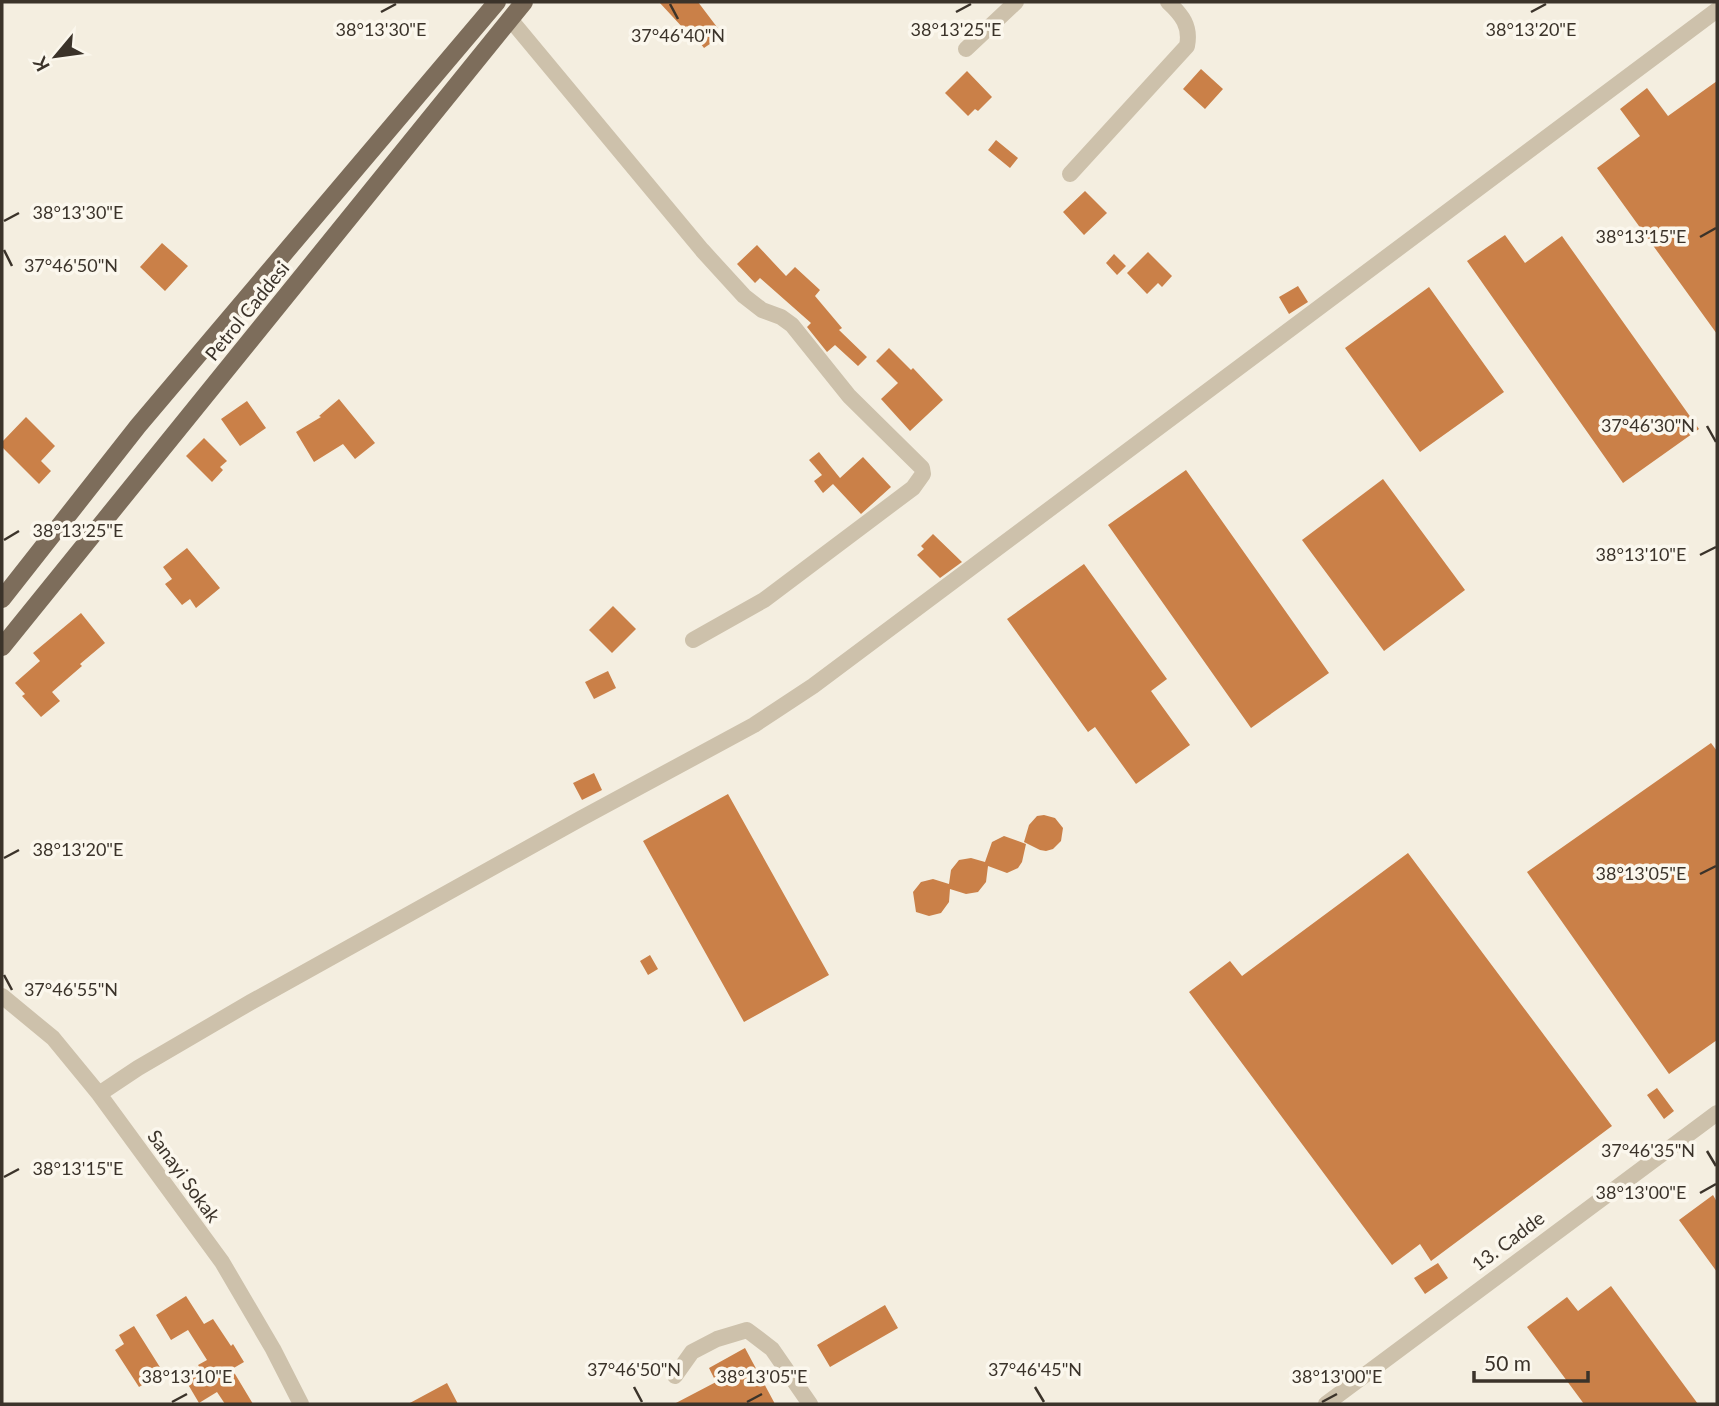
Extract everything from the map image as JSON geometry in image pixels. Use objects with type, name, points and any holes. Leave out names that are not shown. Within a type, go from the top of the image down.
[{"type":"main road","name":"Petrol Caddesi","points":[[2,599],[138,426],[497,2]]},
{"type":"main road","name":"Petrol Caddesi","points":[[2,647],[524,2]]},
{"type":"street","points":[[966,49],[1016,2]]},
{"type":"street","points":[[1070,174],[1187,46],[1186,23],[1168,2]]},
{"type":"street","points":[[99,1094],[251,1002],[580,818],[754,725],[813,686],[1717,10]]},
{"type":"street","points":[[510,19],[702,250],[744,296],[762,310],[781,317],[792,326],[849,396],[922,468],[923,474],[913,488],[764,600],[693,640]]},
{"type":"street","name":"Sanayi Sokak","points":[[2,996],[52,1038],[99,1094],[222,1262],[302,1404]]},
{"type":"street","name":"13. Cadde","points":[[1326,1404],[1717,1113]]},
{"type":"street","points":[[675,1376],[692,1352],[717,1339],[747,1330],[772,1349],[810,1404]]},
{"type":"building","points":[[659,2],[698,2],[723,35],[704,48],[687,26],[684,29]]},
{"type":"building","points":[[1201,69],[1223,89],[1205,109],[1183,89]]},
{"type":"building","points":[[967,71],[992,97],[978,111],[975,109],[968,116],[945,93]]},
{"type":"building","points":[[1717,81],[1717,334],[1597,168],[1640,136],[1620,109],[1647,88],[1668,116]]},
{"type":"building","points":[[996,140],[1018,158],[1010,168],[988,150]]},
{"type":"building","points":[[1085,191],[1107,213],[1084,235],[1063,212]]},
{"type":"building","points":[[1505,235],[1525,263],[1562,236],[1699,429],[1623,483],[1467,261]]},
{"type":"building","points":[[162,243],[188,266],[165,291],[140,267]]},
{"type":"building","points":[[757,245],[786,276],[795,267],[820,290],[815,296],[842,328],[839,330],[867,357],[858,366],[835,345],[827,352],[807,327],[811,323],[760,278],[755,283],[737,264]]},
{"type":"building","points":[[1148,252],[1172,276],[1162,287],[1158,283],[1147,294],[1127,273]]},
{"type":"building","points":[[1114,254],[1126,266],[1117,275],[1106,263]]},
{"type":"building","points":[[1298,286],[1308,302],[1289,314],[1279,297]]},
{"type":"building","points":[[1429,287],[1504,392],[1420,452],[1345,348]]},
{"type":"building","points":[[889,348],[911,370],[913,368],[943,400],[910,431],[881,399],[898,383],[876,361]]},
{"type":"building","points":[[339,399],[375,443],[355,459],[343,444],[314,462],[296,432],[321,417],[319,416]]},
{"type":"building","points":[[247,401],[266,428],[240,446],[221,419]]},
{"type":"building","points":[[26,417],[55,446],[41,461],[51,471],[39,484],[2,447],[2,442]]},
{"type":"building","points":[[204,438],[227,461],[220,467],[223,470],[212,482],[186,456]]},
{"type":"building","points":[[819,452],[840,478],[863,457],[891,487],[861,514],[833,484],[823,493],[814,481],[822,475],[809,460]]},
{"type":"building","points":[[1186,470],[1329,673],[1251,728],[1108,525]]},
{"type":"building","points":[[1383,479],[1465,590],[1384,651],[1302,540]]},
{"type":"building","points":[[933,534],[962,562],[940,578],[917,555],[924,549],[921,546]]},
{"type":"building","points":[[187,548],[220,588],[196,608],[190,599],[182,605],[165,584],[172,579],[163,567]]},
{"type":"building","points":[[1084,564],[1167,679],[1151,691],[1190,745],[1136,784],[1095,727],[1088,732],[1007,619]]},
{"type":"building","points":[[613,606],[636,629],[612,653],[589,630]]},
{"type":"building","points":[[81,613],[105,643],[52,692],[60,701],[41,717],[22,696],[25,694],[15,683],[40,661],[33,653]]},
{"type":"building","points":[[608,671],[616,688],[594,699],[585,682]]},
{"type":"building","points":[[1711,743],[1717,751],[1717,1040],[1669,1074],[1527,872]]},
{"type":"building","points":[[594,773],[602,790],[582,800],[573,783]]},
{"type":"building","points":[[728,794],[829,975],[744,1022],[643,841]]},
{"type":"building","points":[[1037,816],[1055,818],[1063,828],[1061,841],[1053,849],[1046,851],[1024,842],[1029,825]]},
{"type":"building","points":[[1004,836],[1026,844],[1018,868],[1007,873],[988,866],[986,882],[978,892],[966,894],[950,889],[949,902],[941,913],[929,916],[916,912],[913,892],[921,882],[933,879],[949,884],[951,870],[959,860],[971,858],[985,862],[992,842]]},
{"type":"building","points":[[1408,853],[1612,1126],[1431,1261],[1420,1244],[1392,1265],[1189,992],[1230,961],[1242,976]]},
{"type":"building","points":[[650,955],[658,969],[648,975],[640,961]]},
{"type":"building","points":[[1657,1088],[1674,1111],[1664,1119],[1647,1095]]},
{"type":"building","points":[[1713,1195],[1717,1202],[1717,1272],[1679,1220]]},
{"type":"building","points":[[1438,1263],[1448,1278],[1425,1294],[1414,1278]]},
{"type":"building","points":[[1611,1286],[1698,1404],[1584,1404],[1527,1327],[1567,1297],[1578,1311]]},
{"type":"building","points":[[186,1296],[204,1324],[213,1319],[231,1346],[233,1344],[244,1362],[232,1369],[253,1404],[225,1404],[217,1392],[199,1403],[186,1381],[202,1371],[198,1365],[207,1360],[188,1330],[171,1340],[156,1315]]},
{"type":"building","points":[[885,1305],[898,1328],[830,1367],[817,1345]]},
{"type":"building","points":[[134,1326],[163,1372],[139,1387],[115,1350],[124,1344],[119,1335]]},
{"type":"building","points":[[745,1348],[775,1404],[674,1404],[716,1382],[709,1368]]},
{"type":"building","points":[[447,1383],[458,1404],[408,1404]]}]
